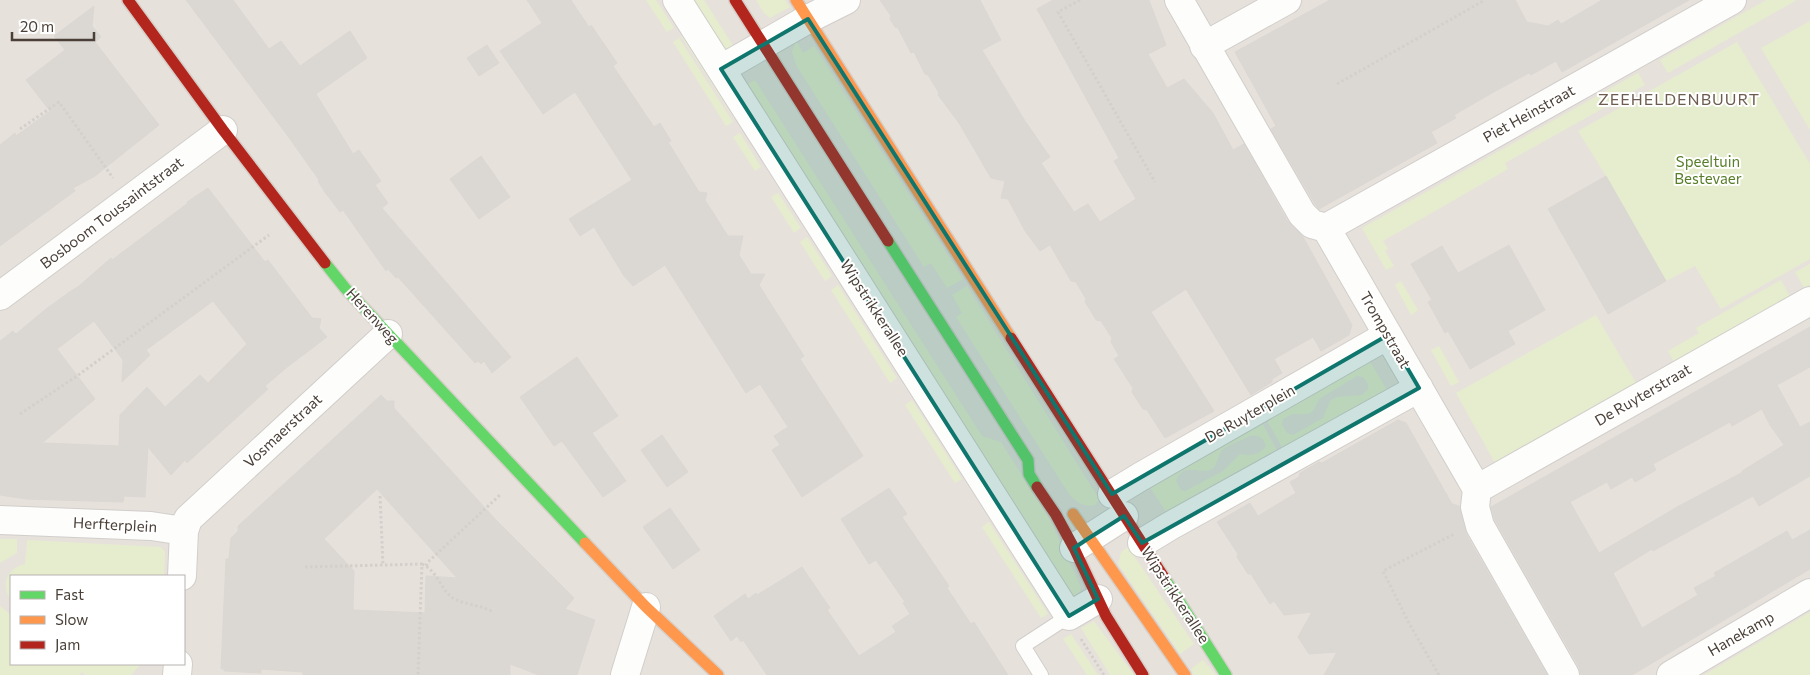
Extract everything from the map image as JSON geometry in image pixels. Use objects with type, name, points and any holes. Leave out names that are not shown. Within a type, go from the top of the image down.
[{"type":"street","name":"Herenweg","points":[[128,0],[223,130],[345,288],[646,606],[718,675]]},
{"type":"street","name":"Wipstrikkerallee","points":[[677,0],[1070,616]]},
{"type":"street","points":[[735,0],[1028,460],[1029,474],[1056,516],[1082,543],[1185,675]]},
{"type":"street","points":[[721,69],[763,44],[802,9],[846,0]]},
{"type":"street","points":[[1179,0],[1302,214],[1312,224],[1326,228]]},
{"type":"street","points":[[1204,46],[1287,0]]},
{"type":"street","name":"Piet Heinstraat","points":[[1326,228],[1732,0]]},
{"type":"street","name":"Wipstrikkerallee","points":[[802,9],[1226,675]]},
{"type":"street","name":"Bosboom Toussaintstraat","points":[[0,296],[223,130]]},
{"type":"street","name":"Trompstraat","points":[[1326,228],[1477,489]]},
{"type":"street","name":"De Ruyterstraat","points":[[1477,489],[1810,301]]},
{"type":"street","name":"Vosmaerstraat","points":[[184,531],[188,519],[388,334]]},
{"type":"street","name":"De Ruyterplein","points":[[1118,505],[1148,472],[1388,335]]},
{"type":"street","points":[[1142,543],[1418,388]]},
{"type":"street","points":[[1028,460],[1043,468]]},
{"type":"street","points":[[1477,489],[1475,507],[1480,526],[1565,675]]},
{"type":"street","points":[[1082,543],[1118,505]]},
{"type":"street","points":[[1069,507],[1082,543],[1098,599],[1106,616],[1143,675]]},
{"type":"street","name":"Herfterplein","points":[[0,520],[151,526],[184,531]]},
{"type":"street","points":[[182,575],[184,531]]},
{"type":"street","name":"Hanekamp","points":[[1671,675],[1810,593]]},
{"type":"street","points":[[1070,616],[1098,599]]},
{"type":"street","points":[[625,675],[646,606]]},
{"type":"lane","points":[[1041,675],[1023,646],[1070,616]]},
{"type":"path","points":[[1080,0],[1058,12],[1155,182]]},
{"type":"path","points":[[1337,84],[1486,0]]},
{"type":"path","points":[[20,129],[59,102],[129,200]]},
{"type":"path","points":[[20,414],[77,376],[291,218]]},
{"type":"path","points":[[426,566],[428,562],[521,475]]},
{"type":"path","points":[[380,496],[382,565]]},
{"type":"path","points":[[1439,675],[1410,625],[1383,571],[1465,528],[1480,526]]},
{"type":"path","points":[[418,675],[422,564]]},
{"type":"path","points":[[305,567],[422,564],[430,568],[452,598],[494,612]]},
{"type":"path","points":[[1070,616],[1076,630],[1104,675]]},
{"type":"highlighted area","points":[[808,19],[1112,494],[1388,335],[1419,388],[1142,543],[1124,516],[1089,538],[1074,548],[1098,599],[1069,616],[721,69]]},
{"type":"shaded area","points":[[0,0],[1810,0],[1810,675],[0,675]]},
{"type":"green space","points":[[646,0],[656,0],[674,28],[667,32]]},
{"type":"green space","points":[[686,0],[704,0],[734,47],[721,55]]},
{"type":"green space","points":[[756,0],[785,0],[790,7],[770,18],[764,13]]},
{"type":"green space","points":[[1766,0],[1797,0],[1668,73],[1660,60]]},
{"type":"green space","points":[[1810,21],[1810,130],[1761,48]]},
{"type":"green space","points":[[687,32],[741,116],[735,120],[681,36]]},
{"type":"green space","points":[[679,38],[733,122],[726,126],[673,42]]},
{"type":"green space","points":[[796,40],[803,53],[814,46],[963,279],[947,288],[931,263],[924,267],[796,65],[792,52]]},
{"type":"green space","name":"Speeltuin Bestevaer","points":[[1737,42],[1810,164],[1810,259],[1721,309],[1695,266],[1666,281],[1578,131]]},
{"type":"green space","points":[[1638,73],[1645,85],[1505,163],[1508,169],[1383,241],[1388,249],[1385,251],[1394,266],[1386,270],[1362,228]]},
{"type":"green space","points":[[755,80],[982,436],[1001,442],[1049,518],[1081,587],[1076,595],[1073,596],[742,87]]},
{"type":"green space","points":[[740,133],[761,167],[755,171],[733,137]]},
{"type":"green space","points":[[778,193],[801,228],[794,233],[771,197]]},
{"type":"green space","points":[[807,237],[832,276],[825,281],[800,242]]},
{"type":"green space","points":[[1810,264],[1810,285],[1804,288],[1795,272]]},
{"type":"green space","points":[[1781,280],[1790,297],[1674,362],[1668,351],[1699,333],[1696,328]]},
{"type":"green space","points":[[1401,281],[1418,310],[1411,315],[1395,285]]},
{"type":"green space","points":[[838,285],[897,378],[890,383],[831,290]]},
{"type":"green space","points":[[967,286],[1099,499],[1095,505],[1087,506],[1080,504],[1069,494],[956,317],[962,313],[952,295]]},
{"type":"green space","points":[[1596,315],[1636,383],[1495,463],[1456,393]]},
{"type":"green space","points":[[1439,346],[1459,382],[1451,386],[1431,350]]},
{"type":"green space","points":[[1369,360],[1387,390],[1283,449],[1266,419]],"holes":[[[1357,376],[1363,377],[1368,384],[1368,389],[1362,395],[1336,397],[1330,401],[1323,418],[1293,435],[1287,433],[1282,424],[1283,419],[1293,414],[1308,414],[1313,411],[1319,399]]]},
{"type":"green space","points":[[912,400],[962,479],[955,483],[905,405]]},
{"type":"green space","points":[[1261,421],[1278,452],[1167,513],[1149,486]],"holes":[[[1250,436],[1260,437],[1266,446],[1258,453],[1251,455],[1240,454],[1223,471],[1185,491],[1181,490],[1176,481],[1179,475],[1187,470],[1205,471],[1213,469],[1220,452],[1224,448]]]},
{"type":"green space","points":[[989,522],[1048,614],[1041,618],[982,527]]},
{"type":"green space","points":[[0,539],[17,539],[17,553],[0,563]]},
{"type":"green space","points":[[27,540],[161,547],[165,552],[164,575],[10,575],[10,598],[6,589],[7,578],[14,569],[25,564]]},
{"type":"green space","points":[[1128,547],[1194,644],[1180,654],[1118,564],[1121,552]]},
{"type":"green space","points":[[0,606],[10,614],[10,665],[140,665],[131,675],[85,675],[82,672],[79,675],[0,675]]},
{"type":"green space","points":[[1810,612],[1810,675],[1704,675]]},
{"type":"green space","points":[[1094,621],[1134,675],[1110,675],[1081,628]]},
{"type":"green space","points":[[1071,634],[1098,675],[1087,675],[1063,639]]},
{"type":"green space","points":[[1203,660],[1216,675],[1194,675],[1191,669]]},
{"type":"building","points":[[186,0],[233,0],[269,49],[281,41],[300,66],[350,31],[367,58],[316,94],[353,154],[359,150],[381,181],[375,185],[388,203],[382,208],[511,357],[492,373],[484,361],[481,364],[478,361],[475,363],[398,277],[396,278],[388,269],[386,271],[343,210],[340,212],[324,191],[319,180],[290,139]]},
{"type":"building","points":[[527,0],[571,0],[617,63],[613,66],[654,127],[660,123],[671,141],[668,142],[699,192],[707,193],[705,200],[728,236],[743,236],[739,255],[751,274],[765,274],[759,285],[804,356],[800,359],[863,456],[802,497],[772,450],[780,445],[774,436],[788,427],[760,384],[746,393],[665,265],[633,286],[624,276],[594,227],[580,236],[569,219],[632,180],[575,92],[543,114],[500,51],[542,23]]},
{"type":"building","points":[[880,0],[980,0],[1001,40],[982,50],[1025,121],[1050,157],[1041,163],[1074,212],[1088,204],[1100,222],[1136,199],[1114,161],[1119,158],[1037,9],[1053,0],[1149,0],[1166,45],[1148,54],[1167,88],[1184,79],[1213,113],[1233,150],[1244,144],[1288,222],[1302,235],[1352,325],[1349,335],[1321,351],[1313,337],[1274,359],[1282,373],[1272,379],[1272,382],[1251,395],[1186,289],[1151,312],[1214,411],[1165,438],[1147,410],[1143,409],[1132,392],[1133,388],[1114,359],[1119,356],[1111,342],[1112,338],[1101,321],[1096,320],[1076,282],[1071,281],[1050,245],[1040,251],[1025,231],[1008,199],[1001,198],[1005,181],[991,178],[959,123],[938,95],[939,93],[928,75],[925,74],[914,52],[911,53]]},
{"type":"building","points":[[1330,0],[1515,0],[1527,22],[1548,26],[1558,20],[1561,24],[1602,0],[1689,0],[1562,72],[1556,61],[1492,93],[1454,115],[1456,118],[1431,132],[1437,143],[1319,209],[1271,129],[1276,126],[1235,52]]},
{"type":"building","points":[[94,6],[92,26],[101,37],[95,42],[159,125],[95,176],[73,188],[75,191],[0,246],[0,145],[15,133],[16,136],[50,111],[26,80],[65,50],[54,36]]},
{"type":"building","points":[[487,45],[499,63],[479,76],[467,58]]},
{"type":"building","points":[[481,156],[510,197],[479,219],[450,179]]},
{"type":"building","points":[[1606,176],[1666,281],[1608,314],[1548,209]]},
{"type":"building","points":[[208,188],[265,262],[268,260],[312,318],[321,319],[319,328],[327,337],[265,386],[268,389],[187,463],[185,460],[171,475],[148,447],[145,497],[124,496],[123,502],[26,499],[0,495],[0,341],[13,331],[16,334],[46,309],[79,286],[111,258],[112,260]],"holes":[[[213,301],[247,344],[208,383],[200,375],[165,407],[147,387],[120,415],[119,446],[42,443],[95,399],[57,349],[94,321],[123,360],[122,382],[150,355],[146,350]]]},
{"type":"building","points":[[1509,245],[1545,310],[1508,331],[1515,344],[1470,369],[1448,331],[1445,333],[1428,302],[1432,300],[1411,264],[1442,246],[1458,273]]},
{"type":"building","points":[[1810,327],[1810,367],[1777,385],[1800,427],[1810,422],[1810,476],[1759,506],[1753,496],[1653,551],[1652,549],[1613,573],[1642,628],[1698,595],[1694,588],[1716,576],[1714,573],[1787,531],[1792,540],[1810,530],[1810,569],[1632,675],[1581,675],[1579,667],[1495,520],[1491,507]],"holes":[[[1762,409],[1770,425],[1784,445],[1743,472],[1677,507],[1599,553],[1570,502],[1607,482],[1611,489],[1632,477],[1635,482],[1656,470],[1653,464],[1730,422],[1732,426]]]},
{"type":"building","points":[[577,357],[618,416],[592,433],[626,481],[603,497],[562,441],[554,446],[520,397]]},
{"type":"building","points":[[381,395],[387,401],[394,401],[394,408],[496,520],[574,598],[565,609],[595,620],[577,675],[539,675],[510,664],[510,675],[303,675],[303,672],[261,669],[261,673],[224,671],[224,669],[221,669],[226,559],[229,559],[231,538],[238,531],[238,526]],"holes":[[[377,489],[457,578],[426,576],[425,613],[353,610],[354,571],[324,539]]]},
{"type":"building","points":[[1398,420],[1406,423],[1452,504],[1459,506],[1466,534],[1547,675],[1324,675],[1337,652],[1309,654],[1298,637],[1312,612],[1284,615],[1274,601],[1270,604],[1251,574],[1248,574],[1237,557],[1238,554],[1217,522],[1250,503],[1258,516],[1296,493],[1290,482],[1299,477],[1300,473],[1319,462],[1322,463]]},
{"type":"building","points":[[662,435],[688,472],[667,487],[641,450]]},
{"type":"building","points":[[889,488],[907,514],[902,517],[949,586],[947,588],[971,624],[974,622],[1008,675],[767,675],[743,640],[741,642],[737,636],[731,641],[714,616],[745,594],[748,599],[756,593],[757,595],[802,567],[830,608],[827,610],[859,656],[896,632],[892,626],[910,614],[903,603],[905,602],[876,560],[869,564],[841,519]]},
{"type":"building","points":[[670,508],[700,550],[673,569],[643,527]]},
{"type":"traffic: fast","points":[[888,241],[1028,460],[1029,474],[1037,487]]},
{"type":"traffic: fast","points":[[325,263],[345,288],[585,543]]},
{"type":"traffic: fast","points":[[1165,579],[1226,675]]},
{"type":"traffic: slow","points":[[796,0],[1011,338]]},
{"type":"traffic: slow","points":[[1073,514],[1185,675]]},
{"type":"traffic: slow","points":[[585,543],[646,607],[718,675]]},
{"type":"traffic: jam","points":[[128,0],[223,130],[325,263]]},
{"type":"traffic: jam","points":[[735,0],[888,241]]},
{"type":"traffic: jam","points":[[1011,338],[1165,579]]},
{"type":"traffic: jam","points":[[1037,487],[1056,515],[1074,548],[1106,616],[1143,675]]},
{"type":"district","name":"ZEEHELDENBUURT","points":[[1679,99]]}]
